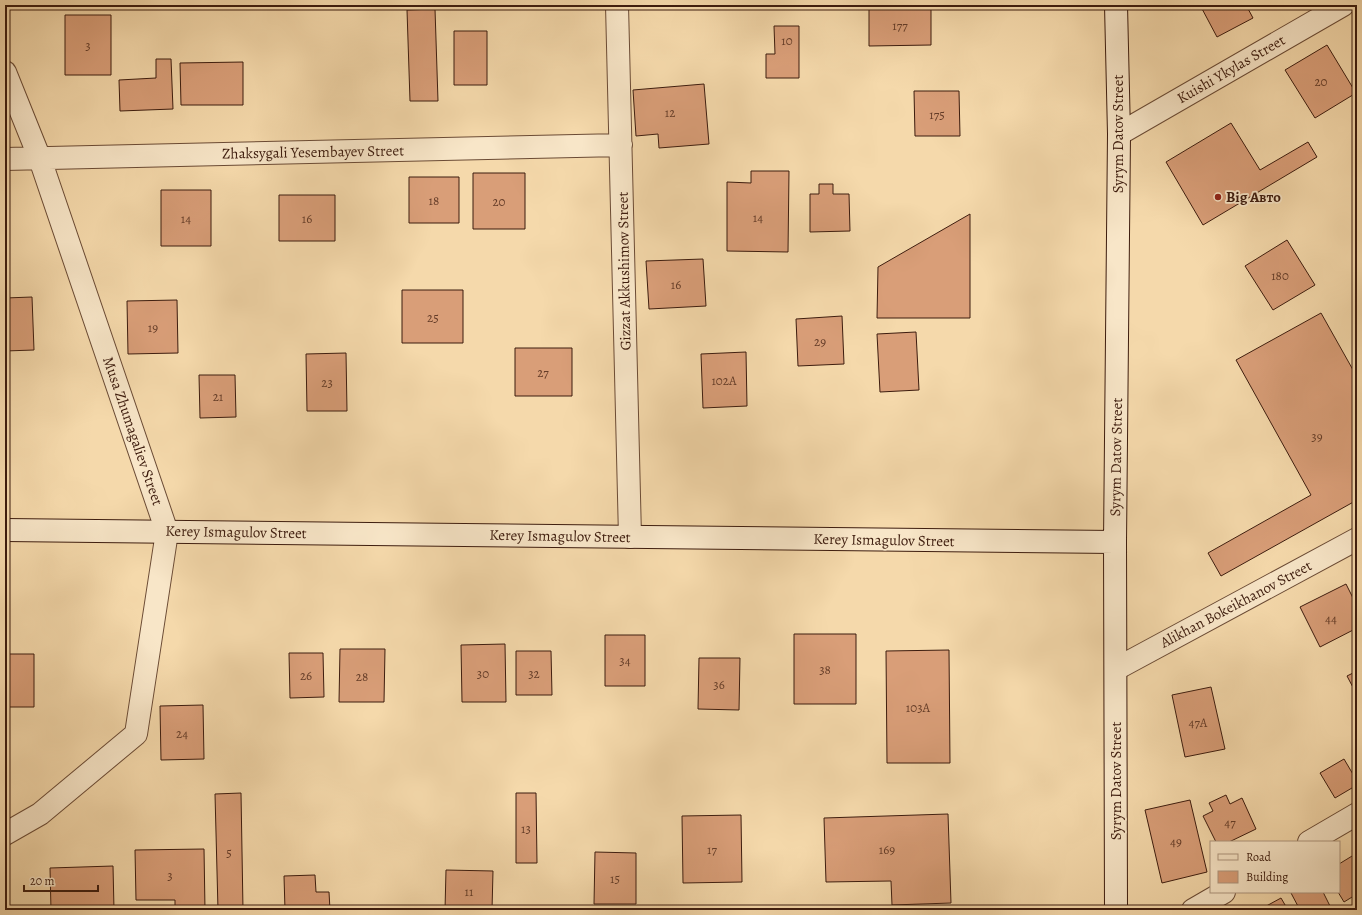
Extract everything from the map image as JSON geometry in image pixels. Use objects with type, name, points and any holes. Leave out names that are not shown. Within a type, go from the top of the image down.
[{"type":"street","name":"Gizzat Akkushimov Street","points":[[617,5],[630,537]]},
{"type":"street","name":"Syrym Datov Street","points":[[1116,5],[1119,134],[1115,542],[1116,910]]},
{"type":"street","name":"Kuishi Ykylas Street","points":[[1119,134],[1342,5]]},
{"type":"street","name":"Musa Zhumagaliev Street","points":[[5,72],[40,159],[167,532],[136,734],[40,814],[5,834]]},
{"type":"street","name":"Zhaksygali Yesembayev Street","points":[[5,159],[621,145]]},
{"type":"street","name":"Kerey Ismagulov Street","points":[[5,530],[1115,542]]},
{"type":"street","name":"Alikhan Bokeikhanov Street","points":[[1116,669],[1357,538]]},
{"type":"street","points":[[1311,841],[1357,814]]},
{"type":"street","points":[[1193,910],[1222,893]]},
{"type":"building","points":[[869,5],[931,5],[931,45],[869,46]]},
{"type":"building","points":[[1200,5],[1246,5],[1253,18],[1217,37]]},
{"type":"building","points":[[435,9],[438,101],[410,101],[407,10]]},
{"type":"building","points":[[65,15],[111,15],[111,75],[65,75]]},
{"type":"building","points":[[774,26],[799,26],[799,78],[766,78],[766,54],[775,54]]},
{"type":"building","points":[[454,31],[487,31],[487,85],[454,85]]},
{"type":"building","points":[[1327,45],[1356,93],[1315,118],[1285,70]]},
{"type":"building","points":[[156,59],[171,59],[173,109],[120,111],[119,80],[156,78]]},
{"type":"building","points":[[243,62],[243,105],[181,105],[180,63]]},
{"type":"building","points":[[704,84],[709,144],[659,148],[658,134],[636,136],[633,90]]},
{"type":"building","points":[[914,91],[959,91],[960,136],[915,136]]},
{"type":"building","name":"Big Авто","points":[[1231,123],[1260,170],[1308,142],[1317,157],[1203,225],[1166,162]]},
{"type":"building","points":[[751,171],[789,171],[788,252],[727,251],[727,182],[751,183]]},
{"type":"building","points":[[473,173],[525,173],[525,229],[473,229]]},
{"type":"building","points":[[409,177],[459,177],[459,223],[409,223]]},
{"type":"building","points":[[819,184],[833,184],[833,194],[849,194],[850,231],[810,232],[810,194],[819,194]]},
{"type":"building","points":[[161,190],[211,190],[211,246],[161,246]]},
{"type":"building","points":[[279,195],[335,195],[335,241],[279,241]]},
{"type":"building","points":[[6,196],[7,244],[5,244]]},
{"type":"building","points":[[970,214],[970,318],[877,318],[878,267]]},
{"type":"building","points":[[1287,240],[1315,285],[1273,310],[1245,266]]},
{"type":"building","points":[[703,259],[706,306],[649,309],[646,261]]},
{"type":"building","points":[[402,290],[463,290],[463,343],[402,343]]},
{"type":"building","points":[[32,297],[34,350],[5,351],[5,298]]},
{"type":"building","points":[[177,300],[178,353],[128,354],[127,301]]},
{"type":"building","points":[[1321,313],[1357,377],[1357,500],[1221,576],[1208,553],[1311,495],[1236,360]]},
{"type":"building","points":[[842,316],[844,364],[798,366],[796,319]]},
{"type":"building","points":[[916,332],[919,390],[880,392],[877,334]]},
{"type":"building","points":[[515,348],[572,348],[572,396],[515,396]]},
{"type":"building","points":[[746,352],[747,406],[703,408],[701,354]]},
{"type":"building","points":[[346,353],[347,411],[307,411],[306,354]]},
{"type":"building","points":[[199,375],[235,375],[236,417],[200,418]]},
{"type":"building","points":[[1346,584],[1357,606],[1357,628],[1320,647],[1300,607]]},
{"type":"building","points":[[794,634],[856,634],[856,704],[794,704]]},
{"type":"building","points":[[605,635],[645,635],[645,686],[605,686]]},
{"type":"building","points":[[505,644],[506,702],[462,702],[461,645]]},
{"type":"building","points":[[340,649],[385,649],[384,702],[339,702]]},
{"type":"building","points":[[949,650],[950,763],[887,763],[886,651]]},
{"type":"building","points":[[516,651],[551,651],[552,695],[516,695]]},
{"type":"building","points":[[289,653],[323,653],[324,697],[290,698]]},
{"type":"building","points":[[5,654],[34,654],[34,707],[5,707]]},
{"type":"building","points":[[699,658],[740,658],[739,710],[698,709]]},
{"type":"building","points":[[1357,671],[1357,695],[1347,676]]},
{"type":"building","points":[[1211,687],[1225,749],[1185,757],[1172,695]]},
{"type":"building","points":[[203,705],[204,759],[161,760],[160,706]]},
{"type":"building","points":[[1344,759],[1357,781],[1357,785],[1335,798],[1320,773]]},
{"type":"building","points":[[241,793],[243,910],[218,910],[215,794]]},
{"type":"building","points":[[516,793],[536,793],[537,863],[516,863]]},
{"type":"building","points":[[1226,795],[1230,804],[1242,798],[1256,829],[1231,841],[1216,841],[1203,816],[1213,811],[1209,803]]},
{"type":"building","points":[[1190,800],[1207,872],[1162,883],[1145,810]]},
{"type":"building","points":[[948,814],[951,903],[892,905],[891,881],[826,882],[824,818]]},
{"type":"building","points":[[741,815],[742,882],[683,883],[682,816]]},
{"type":"building","points":[[204,849],[205,910],[175,910],[175,900],[136,900],[135,850]]},
{"type":"building","points":[[595,852],[636,853],[636,904],[594,904]]},
{"type":"building","points":[[1357,853],[1357,894],[1344,902],[1339,893],[1340,893],[1340,863]]},
{"type":"building","points":[[113,866],[114,910],[51,910],[50,868]]},
{"type":"building","points":[[446,870],[493,871],[492,910],[445,910]]},
{"type":"building","points":[[315,875],[316,892],[329,892],[330,910],[285,910],[284,876]]},
{"type":"building","points":[[1291,893],[1324,893],[1332,910],[1300,910]]},
{"type":"building","points":[[1281,898],[1288,910],[1259,910]]},
{"type":"place","name":"Big Авто","points":[[1218,197]]}]
